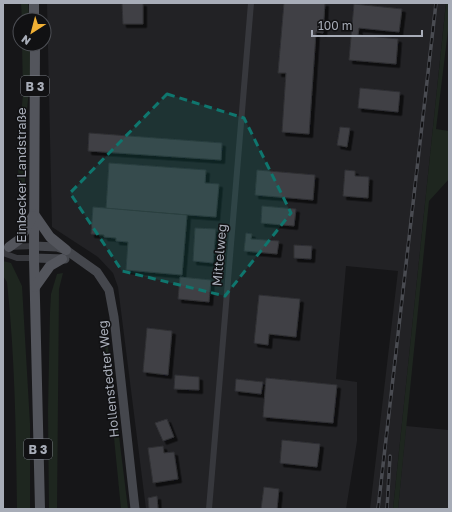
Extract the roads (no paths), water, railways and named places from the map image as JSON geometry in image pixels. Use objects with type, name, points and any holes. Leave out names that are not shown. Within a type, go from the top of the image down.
[{"type":"main road","name":"Einbecker Landstraße","points":[[34,258],[35,52]]},
{"type":"main road","points":[[5,250],[20,239],[34,214],[64,255]]},
{"type":"main road","points":[[34,246],[57,247],[64,255]]},
{"type":"main road","points":[[34,258],[64,255]]},
{"type":"main road","points":[[35,288],[50,266],[64,255]]},
{"type":"main road","name":"Hollenstedter Weg","points":[[64,255],[80,259],[97,272],[109,290],[112,303],[136,509]]},
{"type":"main road","name":"B 3","points":[[34,258],[40,509]]},
{"type":"street","name":"Mittelweg","points":[[209,509],[251,3]]},
{"type":"street","points":[[5,250],[34,246]]},
{"type":"street","points":[[5,250],[17,258],[34,258]]},
{"type":"railway","points":[[378,509],[436,3]]},
{"type":"railway","points":[[387,509],[390,456]]}]
